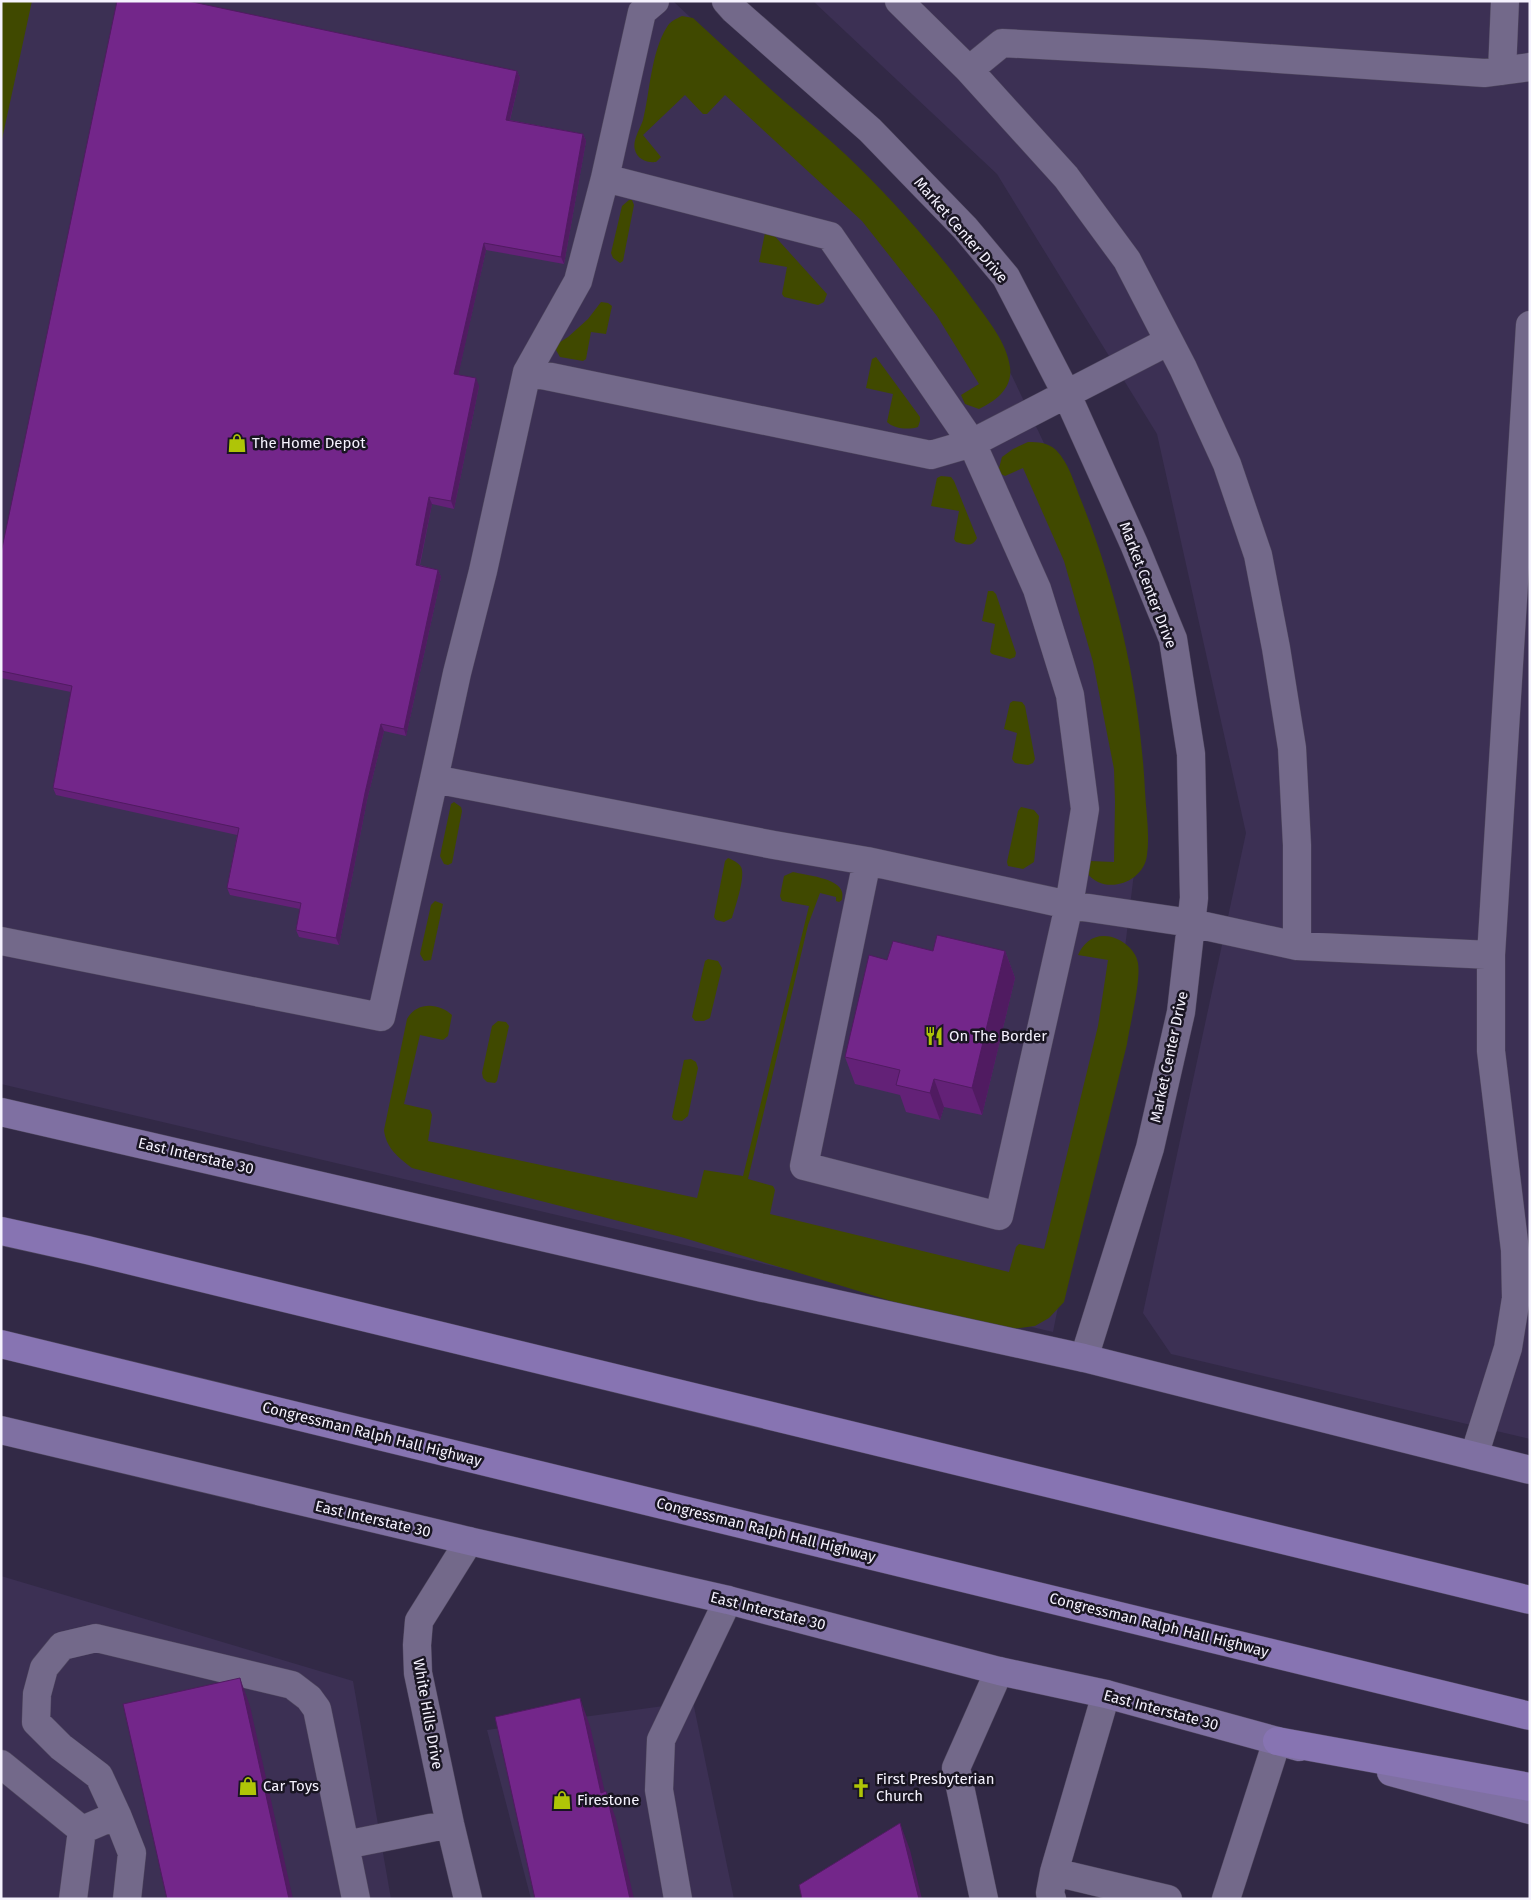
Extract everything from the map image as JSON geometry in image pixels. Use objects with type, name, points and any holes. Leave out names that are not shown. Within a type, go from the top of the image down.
[{"type":"highway","points":[[1,1232],[87,1250],[1530,1600]]},
{"type":"highway","name":"Congressman Ralph Hall Highway","points":[[1,1344],[1530,1716]]},
{"type":"highway","points":[[1276,1741],[1530,1787]]},
{"type":"main road","name":"East Interstate 30","points":[[1,1112],[763,1288],[1084,1358],[1530,1470]]},
{"type":"main road","name":"East Interstate 30","points":[[1,1430],[468,1542],[728,1600],[999,1671],[1106,1694],[1530,1810]]},
{"type":"street","points":[[1,941],[381,1018],[457,673],[483,571],[527,372],[578,281],[605,178],[642,12],[655,1]]},
{"type":"street","name":"Market Center Drive","points":[[726,1],[870,130],[964,228],[1006,278],[1067,394],[1134,544],[1173,639],[1191,754],[1194,898],[1181,1012],[1150,1148],[1084,1358]]},
{"type":"street","points":[[899,1],[969,70],[1066,177],[1127,260],[1169,341],[1227,464],[1258,555],[1276,648],[1292,748],[1297,845],[1297,946]]},
{"type":"street","points":[[1502,71],[1505,1]]},
{"type":"street","points":[[969,70],[1002,43],[1206,54],[1484,73],[1530,67]]},
{"type":"street","points":[[605,178],[830,236],[972,443],[1037,589],[1070,695],[1085,809],[1069,904],[999,1216],[804,1166],[867,861]]},
{"type":"street","points":[[1474,1456],[1519,1350],[1515,1250],[1491,1051],[1491,956],[1530,325]]},
{"type":"street","points":[[527,372],[931,455],[972,443],[1169,341]]},
{"type":"street","points":[[434,779],[774,845],[867,861],[1069,904],[1191,923],[1297,946],[1491,956]]},
{"type":"street","name":"White Hills Drive","points":[[468,1542],[419,1621],[417,1645],[418,1673],[468,1899]]},
{"type":"street","points":[[678,1899],[659,1790],[660,1740],[728,1600]]},
{"type":"street","points":[[127,1899],[132,1853],[99,1776],[61,1747],[36,1722],[37,1694],[44,1668],[62,1646],[96,1638],[292,1685],[309,1698],[317,1709],[356,1899]]},
{"type":"street","points":[[984,1899],[956,1768],[999,1671]]},
{"type":"street","points":[[1052,1899],[1050,1893],[1054,1872],[1106,1694]]},
{"type":"street","points":[[1226,1899],[1276,1741]]},
{"type":"street","points":[[1,1764],[82,1830]]},
{"type":"street","points":[[82,1830],[117,1815]]},
{"type":"street","points":[[345,1845],[450,1824]]},
{"type":"street","points":[[73,1899],[82,1830]]},
{"type":"street","points":[[1054,1872],[1168,1899]]},
{"type":"shaded area","points":[[1,1],[673,1],[839,158],[953,273],[1012,376],[1073,504],[1134,873],[1118,1006],[1053,1332],[1,1084]]},
{"type":"shaded area","points":[[813,1],[1530,1],[1530,1439],[1171,1354],[1143,1313],[1246,833],[1157,434],[997,174]]},
{"type":"shaded area","points":[[1,1576],[353,1681],[391,1899],[1,1899]]},
{"type":"shaded area","points":[[693,1702],[734,1899],[531,1899],[487,1730]]},
{"type":"green space","points":[[1,1],[32,1],[1,144]]},
{"type":"green space","points":[[682,16],[693,18],[785,102],[838,147],[880,189],[929,244],[985,316],[1005,349],[1010,367],[1010,375],[1006,387],[997,398],[979,409],[965,404],[961,395],[979,384],[937,316],[862,221],[725,95],[707,114],[703,114],[685,95],[643,135],[661,157],[656,162],[653,162],[643,160],[638,156],[634,146],[643,120],[657,48],[668,25],[673,20]]},
{"type":"green space","points":[[629,200],[632,200],[634,205],[623,261],[620,263],[613,258],[611,253],[622,206]]},
{"type":"green space","points":[[771,232],[827,294],[824,302],[818,305],[784,297],[782,294],[787,267],[759,262],[765,233]]},
{"type":"green space","points":[[601,302],[612,306],[606,334],[591,332],[586,359],[583,361],[560,357],[556,350],[557,344],[588,319]]},
{"type":"green space","points":[[876,357],[920,417],[918,427],[902,428],[887,422],[893,394],[866,388],[872,359]]},
{"type":"green space","points":[[1028,442],[1042,443],[1053,447],[1061,455],[1068,467],[1106,570],[1125,643],[1138,717],[1148,839],[1147,855],[1139,873],[1131,879],[1113,885],[1103,884],[1094,880],[1087,873],[1090,861],[1114,862],[1114,769],[1093,662],[1064,561],[1023,468],[1005,476],[1001,474],[999,468],[1002,457]]},
{"type":"green space","points":[[941,476],[951,477],[954,481],[977,538],[971,544],[962,544],[954,539],[959,511],[931,506],[937,478]]},
{"type":"green space","points":[[988,591],[993,591],[996,594],[1016,653],[1015,657],[1010,659],[990,652],[995,624],[982,621]]},
{"type":"green space","points":[[1013,701],[1022,702],[1025,706],[1035,759],[1033,763],[1028,765],[1015,763],[1012,759],[1017,733],[1004,729],[1010,703]]},
{"type":"green space","points":[[454,802],[461,807],[462,811],[452,863],[448,865],[444,864],[440,856],[451,804]]},
{"type":"green space","points":[[1021,807],[1034,810],[1039,816],[1034,862],[1023,869],[1008,866],[1007,862],[1018,811]]},
{"type":"green space","points":[[728,858],[741,867],[742,877],[740,892],[732,918],[724,922],[716,920],[714,917],[725,861]]},
{"type":"green space","points":[[793,872],[835,883],[840,887],[842,900],[839,902],[836,901],[836,897],[820,893],[808,925],[748,1179],[773,1186],[775,1190],[770,1214],[1009,1272],[1016,1247],[1019,1244],[1044,1249],[1098,1026],[1108,960],[1078,955],[1088,941],[1095,937],[1104,936],[1115,938],[1126,944],[1137,958],[1138,981],[1127,1044],[1064,1302],[1049,1318],[1035,1326],[1012,1329],[901,1304],[681,1237],[412,1168],[398,1156],[387,1142],[384,1130],[407,1019],[416,1009],[435,1006],[452,1015],[448,1036],[443,1040],[420,1035],[404,1104],[430,1110],[432,1115],[428,1141],[697,1198],[704,1170],[743,1176],[809,906],[782,901],[780,896],[784,876]]},
{"type":"green space","points":[[435,901],[443,904],[431,960],[424,961],[420,954],[431,905]]},
{"type":"green space","points":[[708,959],[718,961],[722,968],[710,1018],[704,1021],[695,1021],[692,1017],[705,961]]},
{"type":"green space","points":[[498,1021],[506,1022],[509,1026],[495,1083],[487,1082],[483,1078],[482,1073],[492,1026]]},
{"type":"green space","points":[[691,1059],[696,1062],[698,1068],[688,1116],[682,1121],[674,1120],[672,1117],[684,1060]]},
{"type":"building","name":"The Home Depot","points":[[117,1],[188,1],[517,71],[506,120],[583,134],[561,257],[484,243],[454,374],[476,378],[451,501],[429,497],[416,565],[438,570],[404,729],[381,724],[336,938],[296,930],[301,903],[227,888],[239,828],[53,788],[72,686],[1,671],[1,553]]},
{"type":"building","name":"On The Border","points":[[937,935],[1005,951],[972,1088],[934,1079],[930,1093],[896,1085],[900,1070],[845,1057],[869,955],[887,960],[893,941],[933,951]]},
{"type":"building","points":[[240,1678],[289,1899],[167,1899],[123,1704]]},
{"type":"building","name":"Firestone","points":[[580,1698],[601,1793],[606,1791],[630,1899],[535,1899],[495,1717]]},
{"type":"building","points":[[900,1823],[919,1899],[802,1899],[799,1885]]},
{"type":"place","name":"The Home Depot","points":[[237,443]]},
{"type":"place","name":"On The Border","points":[[934,1036]]},
{"type":"place","name":"Car Toys","points":[[248,1786]]},
{"type":"place","name":"First Presbyterian Church","points":[[861,1788]]},
{"type":"place","name":"Firestone","points":[[562,1800]]}]
